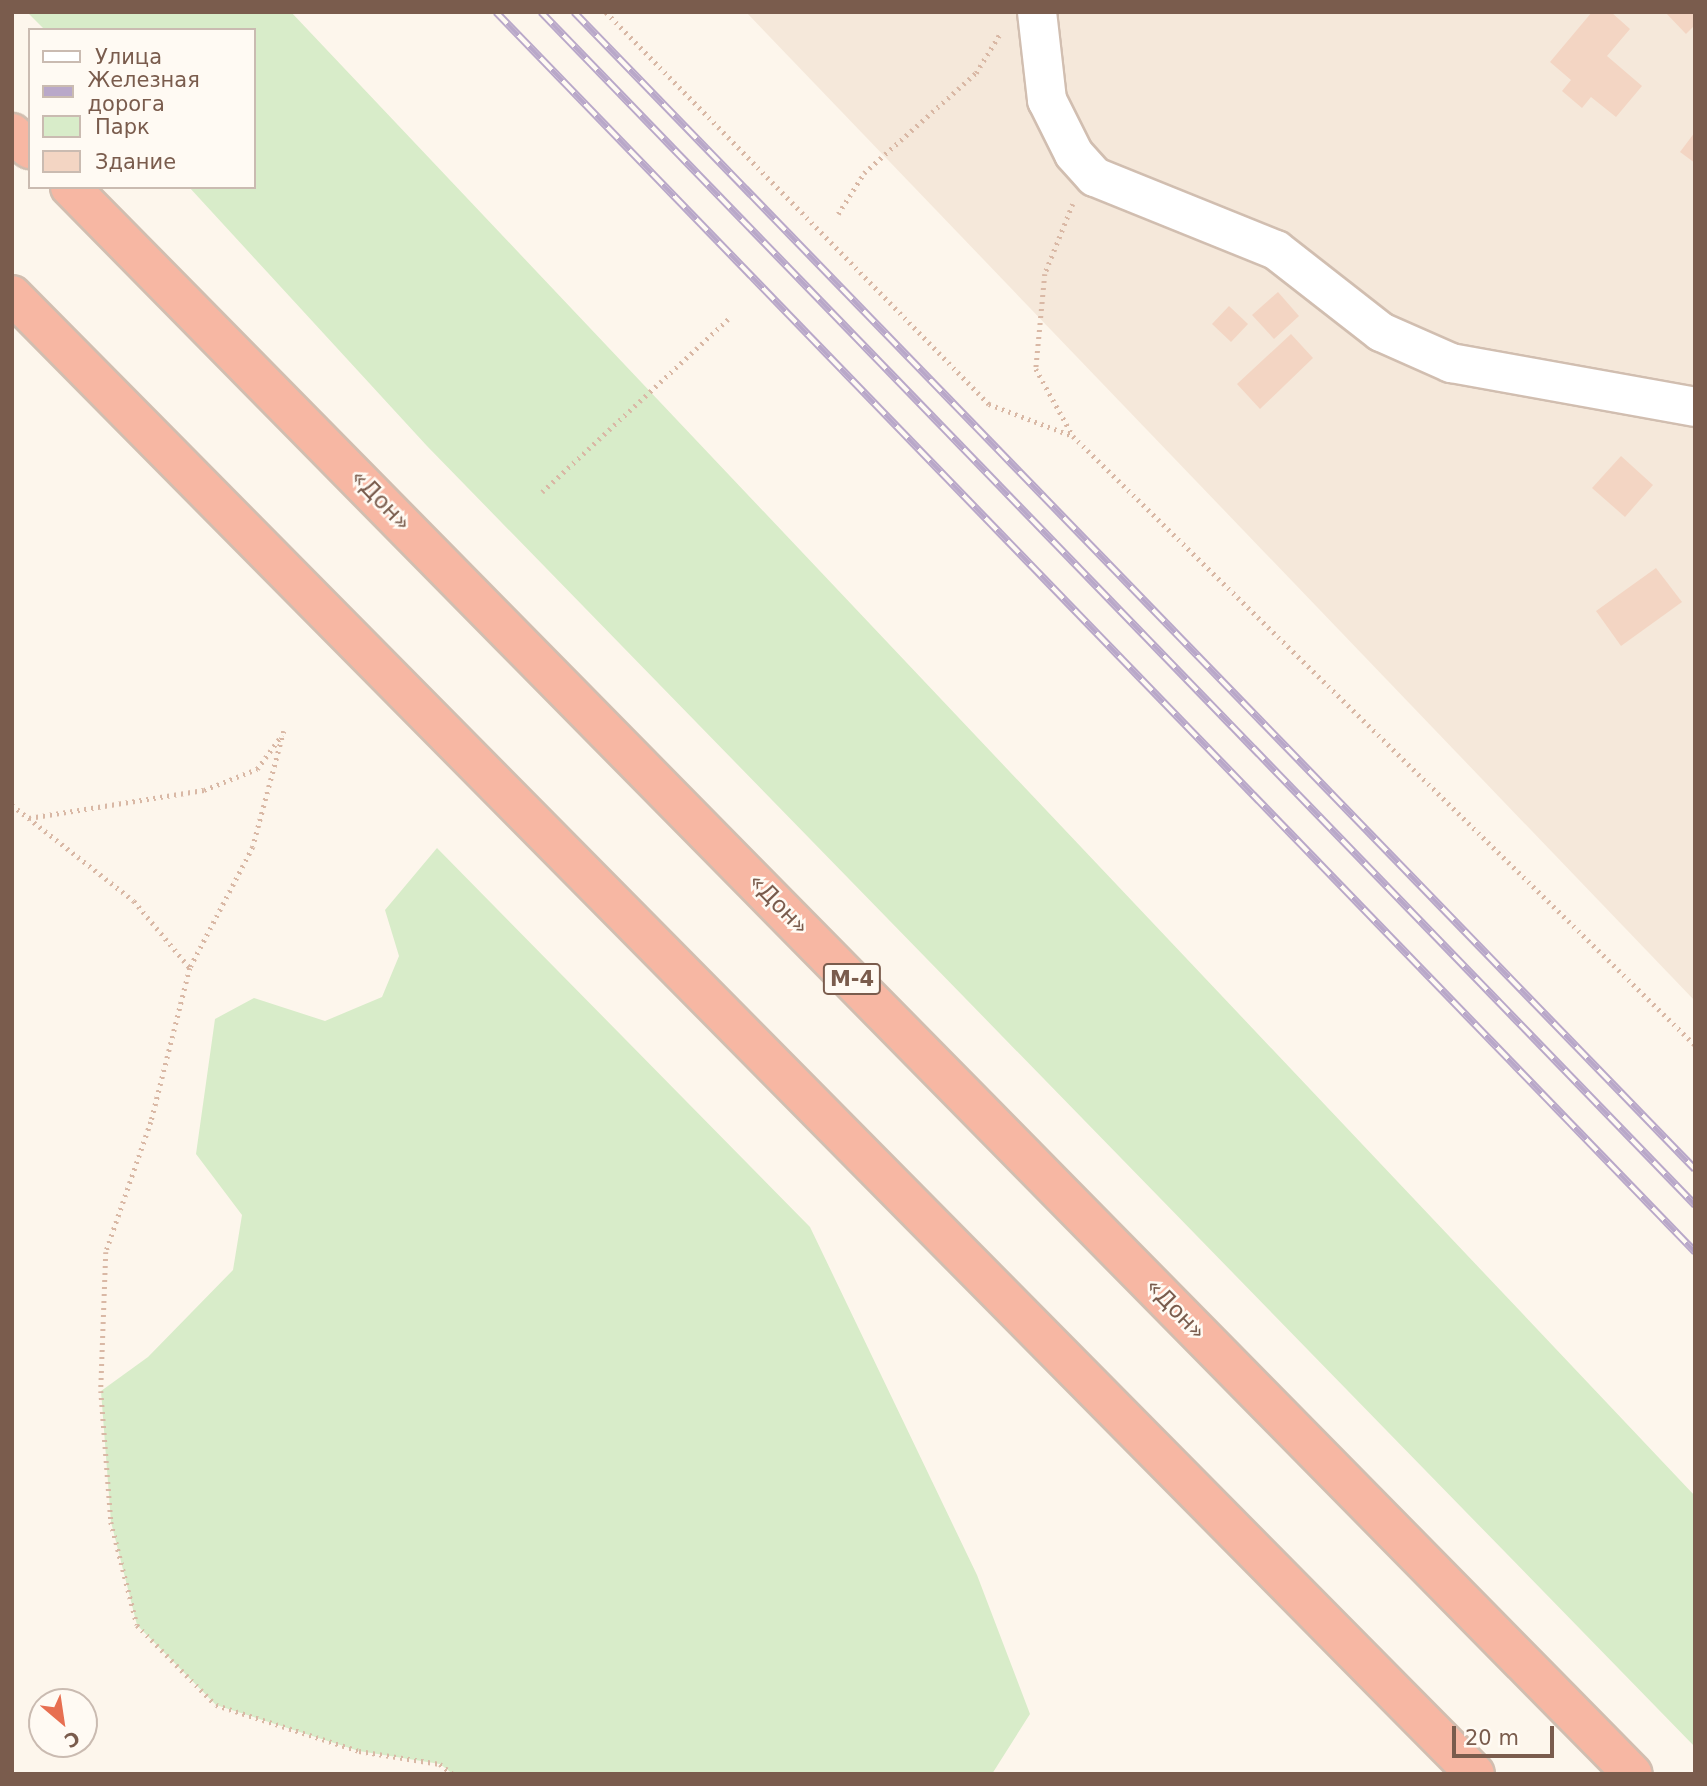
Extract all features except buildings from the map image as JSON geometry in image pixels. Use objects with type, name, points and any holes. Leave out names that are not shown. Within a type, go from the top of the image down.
[{"type":"highway","points":[[12,132],[28,147]]},
{"type":"highway","name":"«Дон»","points":[[72,189],[1633,1774]]},
{"type":"highway","points":[[12,295],[1475,1774]]},
{"type":"street","points":[[1022,16],[1047,100],[1087,168],[1121,191],[1276,250],[1381,332],[1451,363],[1695,407]]},
{"type":"path","points":[[606,12],[989,404],[1073,436]]},
{"type":"path","points":[[838,214],[863,173],[976,73],[1022,16]]},
{"type":"path","points":[[1087,168],[1045,274],[1036,369],[1073,436],[1695,1045]]},
{"type":"path","points":[[542,492],[728,319]]},
{"type":"path","points":[[29,818],[204,790],[257,769],[284,732],[253,847],[190,968],[151,1122],[106,1252],[101,1391],[111,1522],[137,1625],[216,1705],[359,1751],[440,1764],[453,1774]]},
{"type":"path","points":[[12,805],[134,901],[190,968]]},
{"type":"shaded area","points":[[746,12],[1695,12],[1695,1001]]},
{"type":"green space","points":[[27,12],[291,12],[1695,1496],[1695,1747],[427,446],[191,189],[256,189],[256,28],[43,28]]},
{"type":"green space","points":[[437,848],[810,1227],[977,1575],[1030,1714],[992,1774],[453,1774],[440,1764],[359,1751],[216,1705],[137,1625],[111,1522],[101,1391],[148,1357],[233,1270],[242,1215],[196,1154],[215,1019],[254,998],[325,1021],[382,997],[399,956],[385,910]]},
{"type":"railway","points":[[496,12],[1695,1252]]},
{"type":"railway","points":[[541,12],[1695,1205]]},
{"type":"railway","points":[[574,12],[1695,1169]]}]
